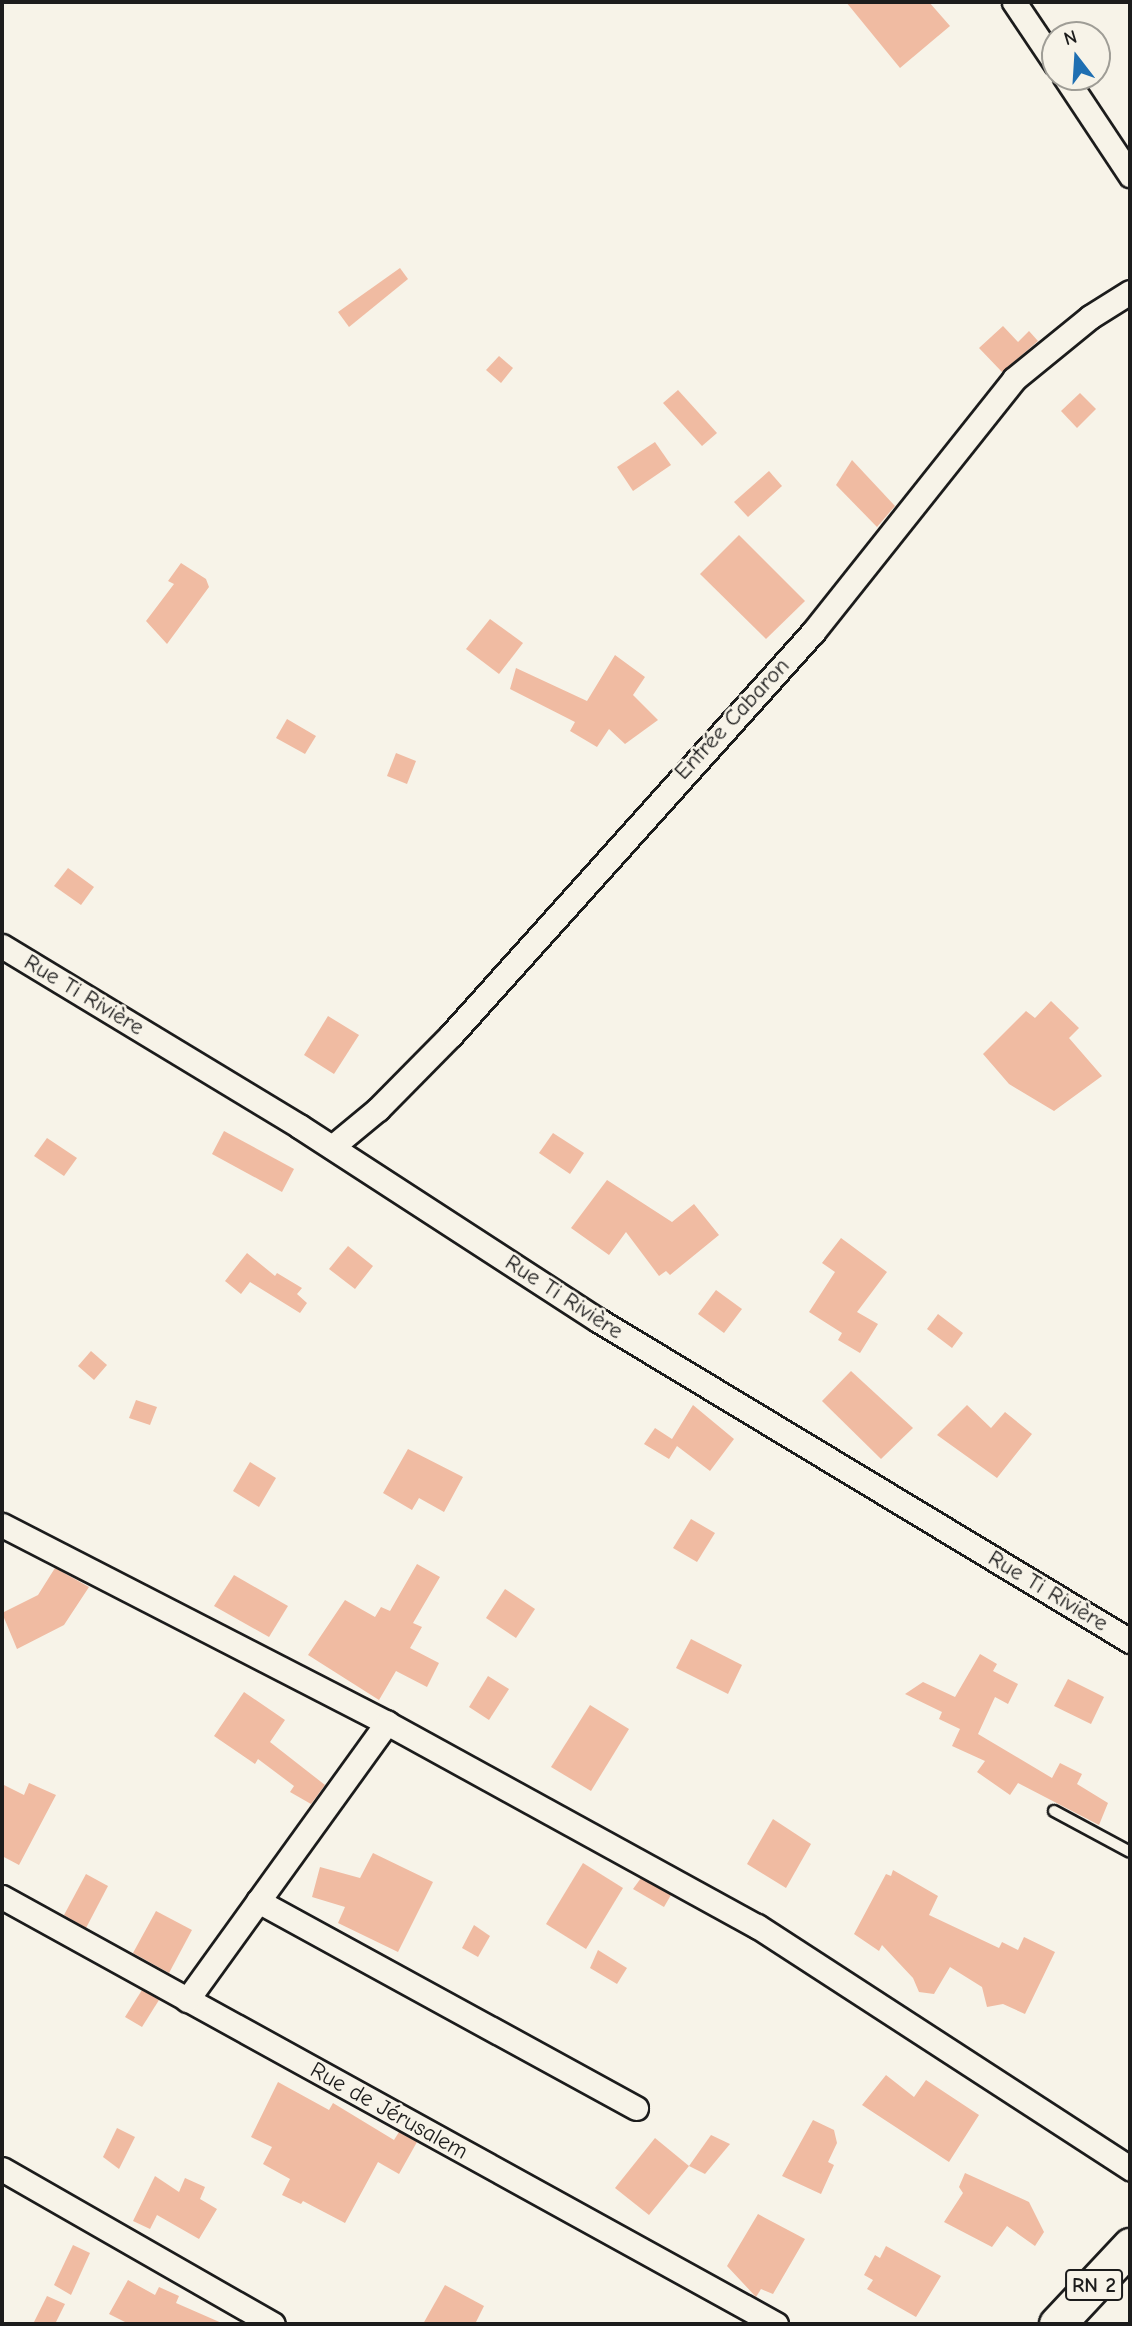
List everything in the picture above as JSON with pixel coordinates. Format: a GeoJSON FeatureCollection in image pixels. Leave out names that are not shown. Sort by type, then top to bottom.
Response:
{"type":"FeatureCollection","features":[{"type":"Feature","properties":{"kind":"main road","name":"RN 2"},"geometry":{"type":"LineString","coordinates":[[1057,2324],[1130,2246]]}},
{"type":"Feature","properties":{"kind":"street"},"geometry":{"type":"LineString","coordinates":[[1014,2],[1041,42]]}},
{"type":"Feature","properties":{"kind":"street"},"geometry":{"type":"LineString","coordinates":[[1074,91],[1130,175]]}},
{"type":"Feature","properties":{"kind":"street","name":"Entrée Cabaron"},"geometry":{"type":"LineString","coordinates":[[332,1147],[378,1109],[452,1035],[813,632],[1014,379],[1090,317],[1130,292]]}},
{"type":"Feature","properties":{"kind":"street","name":"Rue Ti Rivière"},"geometry":{"type":"LineString","coordinates":[[2,946],[332,1147],[598,1320],[1130,1641]]}},
{"type":"Feature","properties":{"kind":"street"},"geometry":{"type":"LineString","coordinates":[[2,1525],[387,1723],[757,1926],[1130,2168]]}},
{"type":"Feature","properties":{"kind":"street"},"geometry":{"type":"LineString","coordinates":[[187,2000],[387,1723]]}},
{"type":"Feature","properties":{"kind":"street","name":"Rue de Jérusalem"},"geometry":{"type":"LineString","coordinates":[[2,1897],[776,2324]]}},
{"type":"Feature","properties":{"kind":"street"},"geometry":{"type":"LineString","coordinates":[[258,1901],[636,2108]]}},
{"type":"Feature","properties":{"kind":"street"},"geometry":{"type":"LineString","coordinates":[[2,2169],[272,2324]]}},
{"type":"Feature","properties":{"kind":"lane"},"geometry":{"type":"LineString","coordinates":[[1054,1811],[1130,1852]]}},
{"type":"Feature","properties":{"kind":"building"},"geometry":{"type":"Polygon","coordinates":[[[846,2],[929,2],[950,26],[900,68],[846,2]]]}},
{"type":"Feature","properties":{"kind":"building"},"geometry":{"type":"Polygon","coordinates":[[[400,268],[408,279],[349,327],[338,312],[400,268]]]}},
{"type":"Feature","properties":{"kind":"building"},"geometry":{"type":"Polygon","coordinates":[[[1003,326],[1018,342],[1029,331],[1038,341],[1002,372],[979,348],[1003,326]]]}},
{"type":"Feature","properties":{"kind":"building"},"geometry":{"type":"Polygon","coordinates":[[[499,356],[513,368],[501,383],[486,370],[499,356]]]}},
{"type":"Feature","properties":{"kind":"building"},"geometry":{"type":"Polygon","coordinates":[[[678,390],[717,433],[702,446],[663,403],[678,390]]]}},
{"type":"Feature","properties":{"kind":"building"},"geometry":{"type":"Polygon","coordinates":[[[1080,393],[1096,409],[1077,428],[1061,411],[1080,393]]]}},
{"type":"Feature","properties":{"kind":"building"},"geometry":{"type":"Polygon","coordinates":[[[655,442],[671,465],[633,491],[617,467],[655,442]]]}},
{"type":"Feature","properties":{"kind":"building"},"geometry":{"type":"Polygon","coordinates":[[[852,460],[895,506],[877,527],[836,485],[852,460]]]}},
{"type":"Feature","properties":{"kind":"building"},"geometry":{"type":"Polygon","coordinates":[[[769,471],[782,486],[748,517],[734,502],[769,471]]]}},
{"type":"Feature","properties":{"kind":"building"},"geometry":{"type":"Polygon","coordinates":[[[739,535],[805,601],[766,639],[700,574],[739,535]]]}},
{"type":"Feature","properties":{"kind":"building"},"geometry":{"type":"Polygon","coordinates":[[[181,563],[206,579],[209,587],[167,644],[146,621],[174,584],[168,581],[181,563]]]}},
{"type":"Feature","properties":{"kind":"building"},"geometry":{"type":"Polygon","coordinates":[[[490,619],[523,643],[499,674],[466,649],[490,619]]]}},
{"type":"Feature","properties":{"kind":"building"},"geometry":{"type":"Polygon","coordinates":[[[615,655],[645,677],[633,695],[658,720],[625,744],[609,729],[597,747],[570,731],[575,722],[510,689],[516,668],[587,701],[615,655]]]}},
{"type":"Feature","properties":{"kind":"building"},"geometry":{"type":"Polygon","coordinates":[[[287,719],[316,736],[305,754],[276,738],[287,719]]]}},
{"type":"Feature","properties":{"kind":"building"},"geometry":{"type":"Polygon","coordinates":[[[396,753],[416,761],[407,784],[387,776],[396,753]]]}},
{"type":"Feature","properties":{"kind":"building"},"geometry":{"type":"Polygon","coordinates":[[[68,868],[94,887],[81,905],[54,886],[68,868]]]}},
{"type":"Feature","properties":{"kind":"building"},"geometry":{"type":"Polygon","coordinates":[[[1051,1001],[1079,1028],[1069,1038],[1102,1076],[1054,1111],[1009,1084],[983,1054],[1026,1011],[1035,1018],[1051,1001]]]}},
{"type":"Feature","properties":{"kind":"building"},"geometry":{"type":"Polygon","coordinates":[[[328,1016],[359,1035],[334,1074],[304,1055],[328,1016]]]}},
{"type":"Feature","properties":{"kind":"building"},"geometry":{"type":"Polygon","coordinates":[[[224,1131],[294,1169],[282,1192],[212,1154],[224,1131]]]}},
{"type":"Feature","properties":{"kind":"building"},"geometry":{"type":"Polygon","coordinates":[[[553,1133],[584,1153],[570,1174],[539,1153],[553,1133]]]}},
{"type":"Feature","properties":{"kind":"building"},"geometry":{"type":"Polygon","coordinates":[[[47,1138],[77,1158],[64,1176],[34,1156],[47,1138]]]}},
{"type":"Feature","properties":{"kind":"building"},"geometry":{"type":"Polygon","coordinates":[[[607,1180],[672,1222],[694,1204],[719,1235],[670,1275],[666,1271],[659,1276],[626,1232],[609,1255],[571,1228],[607,1180]]]}},
{"type":"Feature","properties":{"kind":"building"},"geometry":{"type":"Polygon","coordinates":[[[841,1238],[887,1272],[857,1312],[878,1324],[860,1353],[838,1340],[842,1333],[809,1312],[835,1272],[822,1263],[841,1238]]]}},
{"type":"Feature","properties":{"kind":"building"},"geometry":{"type":"Polygon","coordinates":[[[348,1246],[373,1266],[355,1289],[329,1269],[348,1246]]]}},
{"type":"Feature","properties":{"kind":"building"},"geometry":{"type":"Polygon","coordinates":[[[247,1253],[275,1276],[277,1273],[302,1288],[297,1294],[307,1303],[300,1313],[250,1282],[241,1294],[225,1281],[247,1253]]]}},
{"type":"Feature","properties":{"kind":"building"},"geometry":{"type":"Polygon","coordinates":[[[716,1290],[742,1309],[724,1333],[698,1314],[716,1290]]]}},
{"type":"Feature","properties":{"kind":"building"},"geometry":{"type":"Polygon","coordinates":[[[938,1314],[963,1333],[952,1348],[927,1329],[938,1314]]]}},
{"type":"Feature","properties":{"kind":"building"},"geometry":{"type":"Polygon","coordinates":[[[91,1351],[107,1365],[94,1380],[78,1366],[91,1351]]]}},
{"type":"Feature","properties":{"kind":"building"},"geometry":{"type":"Polygon","coordinates":[[[851,1371],[913,1428],[881,1459],[822,1401],[851,1371]]]}},
{"type":"Feature","properties":{"kind":"building"},"geometry":{"type":"Polygon","coordinates":[[[136,1400],[157,1407],[150,1425],[129,1418],[136,1400]]]}},
{"type":"Feature","properties":{"kind":"building"},"geometry":{"type":"Polygon","coordinates":[[[693,1405],[734,1439],[710,1471],[677,1446],[669,1459],[644,1444],[655,1428],[672,1439],[693,1405]]]}},
{"type":"Feature","properties":{"kind":"building"},"geometry":{"type":"Polygon","coordinates":[[[967,1405],[991,1428],[1005,1412],[1032,1434],[997,1478],[937,1435],[967,1405]]]}},
{"type":"Feature","properties":{"kind":"building"},"geometry":{"type":"Polygon","coordinates":[[[408,1449],[463,1477],[444,1512],[419,1498],[412,1510],[383,1493],[408,1449]]]}},
{"type":"Feature","properties":{"kind":"building"},"geometry":{"type":"Polygon","coordinates":[[[250,1462],[276,1478],[259,1507],[233,1491],[250,1462]]]}},
{"type":"Feature","properties":{"kind":"building"},"geometry":{"type":"Polygon","coordinates":[[[691,1519],[715,1533],[697,1562],[673,1548],[691,1519]]]}},
{"type":"Feature","properties":{"kind":"building"},"geometry":{"type":"Polygon","coordinates":[[[417,1564],[440,1577],[413,1623],[422,1627],[410,1648],[439,1663],[427,1687],[396,1671],[379,1700],[308,1655],[345,1600],[375,1617],[381,1607],[390,1611],[417,1564]]]}},
{"type":"Feature","properties":{"kind":"building"},"geometry":{"type":"Polygon","coordinates":[[[55,1568],[89,1587],[64,1625],[17,1649],[2,1613],[38,1595],[55,1568]]]}},
{"type":"Feature","properties":{"kind":"building"},"geometry":{"type":"Polygon","coordinates":[[[234,1575],[288,1606],[269,1637],[214,1606],[234,1575]]]}},
{"type":"Feature","properties":{"kind":"building"},"geometry":{"type":"Polygon","coordinates":[[[505,1589],[535,1609],[516,1638],[486,1618],[505,1589]]]}},
{"type":"Feature","properties":{"kind":"building"},"geometry":{"type":"Polygon","coordinates":[[[691,1639],[742,1665],[728,1694],[676,1668],[691,1639]]]}},
{"type":"Feature","properties":{"kind":"building"},"geometry":{"type":"Polygon","coordinates":[[[980,1654],[997,1664],[993,1671],[1018,1684],[1008,1704],[995,1697],[978,1734],[1052,1778],[1060,1763],[1082,1774],[1077,1784],[1108,1803],[1099,1825],[1018,1783],[1010,1795],[977,1772],[985,1761],[952,1746],[960,1729],[939,1719],[942,1712],[905,1694],[923,1682],[955,1697],[980,1654]]]}},
{"type":"Feature","properties":{"kind":"building"},"geometry":{"type":"Polygon","coordinates":[[[488,1676],[509,1689],[489,1720],[469,1707],[488,1676]]]}},
{"type":"Feature","properties":{"kind":"building"},"geometry":{"type":"Polygon","coordinates":[[[1068,1679],[1104,1697],[1091,1724],[1054,1706],[1068,1679]]]}},
{"type":"Feature","properties":{"kind":"building"},"geometry":{"type":"Polygon","coordinates":[[[244,1692],[285,1720],[270,1742],[325,1785],[311,1804],[290,1792],[294,1786],[258,1759],[255,1764],[214,1736],[244,1692]]]}},
{"type":"Feature","properties":{"kind":"building"},"geometry":{"type":"Polygon","coordinates":[[[590,1705],[629,1729],[591,1791],[551,1767],[590,1705]]]}},
{"type":"Feature","properties":{"kind":"building"},"geometry":{"type":"Polygon","coordinates":[[[29,1783],[56,1795],[19,1865],[2,1856],[2,1784],[24,1795],[29,1783]]]}},
{"type":"Feature","properties":{"kind":"building"},"geometry":{"type":"Polygon","coordinates":[[[773,1819],[811,1844],[786,1888],[747,1864],[773,1819]]]}},
{"type":"Feature","properties":{"kind":"building"},"geometry":{"type":"Polygon","coordinates":[[[373,1853],[433,1882],[398,1952],[338,1923],[345,1907],[312,1897],[320,1867],[360,1878],[373,1853]]]}},
{"type":"Feature","properties":{"kind":"building"},"geometry":{"type":"Polygon","coordinates":[[[583,1863],[623,1888],[586,1949],[546,1924],[583,1863]]]}},
{"type":"Feature","properties":{"kind":"building"},"geometry":{"type":"Polygon","coordinates":[[[893,1870],[938,1896],[929,1915],[999,1948],[1002,1942],[1018,1950],[1024,1937],[1055,1952],[1025,2014],[1003,2004],[987,2007],[982,1987],[950,1967],[934,1994],[919,1992],[913,1978],[882,1945],[879,1951],[854,1934],[886,1874],[891,1876],[893,1870]]]}},
{"type":"Feature","properties":{"kind":"building"},"geometry":{"type":"Polygon","coordinates":[[[86,1874],[108,1886],[86,1928],[64,1915],[86,1874]]]}},
{"type":"Feature","properties":{"kind":"building"},"geometry":{"type":"Polygon","coordinates":[[[641,1878],[671,1895],[664,1907],[633,1889],[641,1878]]]}},
{"type":"Feature","properties":{"kind":"building"},"geometry":{"type":"Polygon","coordinates":[[[156,1911],[192,1930],[169,1973],[133,1953],[156,1911]]]}},
{"type":"Feature","properties":{"kind":"building"},"geometry":{"type":"Polygon","coordinates":[[[474,1925],[490,1936],[478,1957],[462,1948],[474,1925]]]}},
{"type":"Feature","properties":{"kind":"building"},"geometry":{"type":"Polygon","coordinates":[[[598,1950],[627,1968],[617,1984],[590,1968],[598,1950]]]}},
{"type":"Feature","properties":{"kind":"building"},"geometry":{"type":"Polygon","coordinates":[[[142,1990],[159,2000],[142,2027],[125,2017],[142,1990]]]}},
{"type":"Feature","properties":{"kind":"building"},"geometry":{"type":"Polygon","coordinates":[[[886,2075],[914,2097],[926,2080],[979,2115],[949,2162],[862,2105],[886,2075]]]}},
{"type":"Feature","properties":{"kind":"building"},"geometry":{"type":"Polygon","coordinates":[[[278,2082],[329,2110],[333,2103],[394,2140],[399,2132],[417,2142],[399,2174],[378,2162],[345,2223],[303,2201],[301,2204],[282,2195],[290,2179],[263,2164],[272,2147],[251,2137],[278,2082]]]}},
{"type":"Feature","properties":{"kind":"building"},"geometry":{"type":"Polygon","coordinates":[[[813,2120],[834,2130],[837,2143],[828,2162],[834,2165],[821,2194],[782,2176],[813,2120]]]}},
{"type":"Feature","properties":{"kind":"building"},"geometry":{"type":"Polygon","coordinates":[[[117,2128],[135,2137],[119,2169],[103,2157],[117,2128]]]}},
{"type":"Feature","properties":{"kind":"building"},"geometry":{"type":"Polygon","coordinates":[[[711,2135],[730,2144],[705,2174],[689,2166],[711,2135]]]}},
{"type":"Feature","properties":{"kind":"building"},"geometry":{"type":"Polygon","coordinates":[[[655,2138],[689,2166],[649,2215],[615,2188],[655,2138]]]}},
{"type":"Feature","properties":{"kind":"building"},"geometry":{"type":"Polygon","coordinates":[[[965,2173],[1029,2202],[1044,2232],[1035,2246],[1007,2226],[992,2247],[944,2222],[963,2193],[959,2187],[965,2173]]]}},
{"type":"Feature","properties":{"kind":"building"},"geometry":{"type":"Polygon","coordinates":[[[155,2176],[179,2192],[185,2178],[205,2187],[200,2199],[217,2209],[199,2239],[157,2215],[150,2229],[133,2221],[155,2176]]]}},
{"type":"Feature","properties":{"kind":"building"},"geometry":{"type":"Polygon","coordinates":[[[758,2214],[805,2239],[773,2294],[761,2289],[756,2297],[727,2266],[758,2214]]]}},
{"type":"Feature","properties":{"kind":"building"},"geometry":{"type":"Polygon","coordinates":[[[73,2245],[90,2253],[71,2295],[54,2285],[73,2245]]]}},
{"type":"Feature","properties":{"kind":"building"},"geometry":{"type":"Polygon","coordinates":[[[886,2246],[941,2276],[916,2317],[867,2289],[873,2280],[864,2275],[875,2255],[880,2258],[886,2246]]]}},
{"type":"Feature","properties":{"kind":"building"},"geometry":{"type":"Polygon","coordinates":[[[128,2280],[155,2295],[159,2287],[179,2296],[176,2303],[224,2324],[129,2324],[109,2314],[128,2280]]]}},
{"type":"Feature","properties":{"kind":"building"},"geometry":{"type":"Polygon","coordinates":[[[445,2285],[484,2306],[475,2324],[423,2324],[445,2285]]]}},
{"type":"Feature","properties":{"kind":"building"},"geometry":{"type":"Polygon","coordinates":[[[47,2296],[65,2304],[55,2324],[33,2324],[47,2296]]]}}]}
